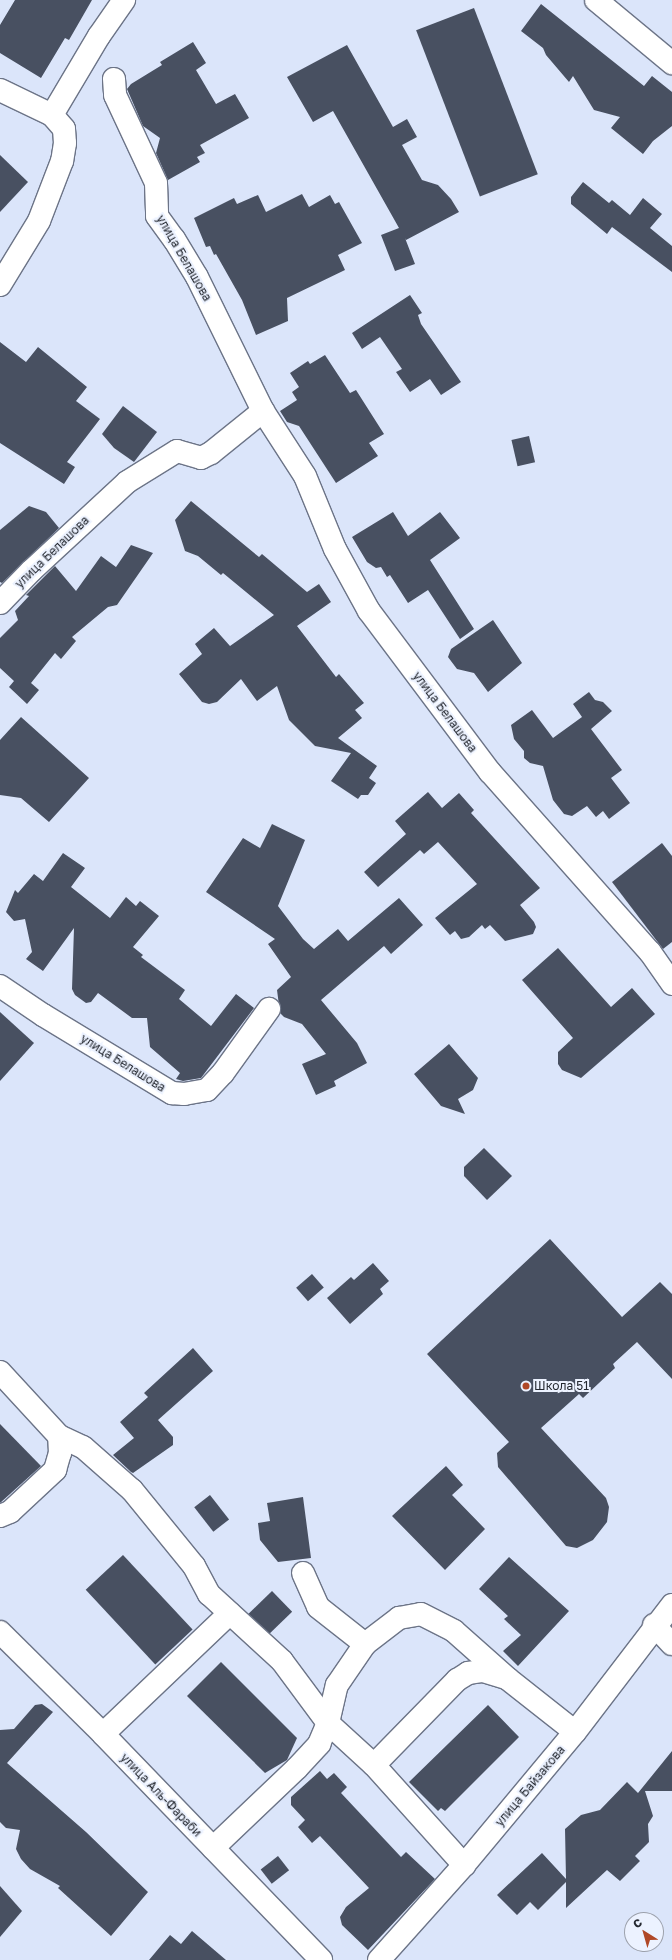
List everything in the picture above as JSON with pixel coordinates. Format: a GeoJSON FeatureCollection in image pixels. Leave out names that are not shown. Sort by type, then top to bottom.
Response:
{"type":"FeatureCollection","features":[{"type":"Feature","properties":{"kind":"street"},"geometry":{"type":"LineString","coordinates":[[0,285],[39,221],[52,192],[62,161],[58,122],[99,36],[124,0]]}},
{"type":"Feature","properties":{"kind":"street"},"geometry":{"type":"LineString","coordinates":[[596,0],[672,63]]}},
{"type":"Feature","properties":{"kind":"street","name":"улица Белашова"},"geometry":{"type":"LineString","coordinates":[[114,79],[115,95],[156,183],[157,216],[174,238],[197,277],[263,411],[305,476],[335,549],[369,611],[490,772],[650,952],[672,984]]}},
{"type":"Feature","properties":{"kind":"street"},"geometry":{"type":"LineString","coordinates":[[0,90],[58,122]]}},
{"type":"Feature","properties":{"kind":"street","name":"улица Белашова"},"geometry":{"type":"LineString","coordinates":[[0,604],[31,571],[127,482],[177,451],[201,458],[211,453],[263,411]]}},
{"type":"Feature","properties":{"kind":"street","name":"улица Белашова"},"geometry":{"type":"LineString","coordinates":[[0,986],[43,1015],[172,1093],[184,1094],[207,1090],[223,1073],[268,1009]]}},
{"type":"Feature","properties":{"kind":"street"},"geometry":{"type":"LineString","coordinates":[[0,1372],[59,1436],[83,1447],[132,1490],[194,1566],[209,1594],[282,1661],[328,1723],[374,1765],[464,1864]]}},
{"type":"Feature","properties":{"kind":"street"},"geometry":{"type":"LineString","coordinates":[[0,1516],[10,1512],[55,1470],[60,1453],[59,1436]]}},
{"type":"Feature","properties":{"kind":"street"},"geometry":{"type":"LineString","coordinates":[[303,1572],[318,1607],[365,1644]]}},
{"type":"Feature","properties":{"kind":"street","name":"улица Байзакова"},"geometry":{"type":"LineString","coordinates":[[379,1960],[464,1864],[574,1732],[654,1625],[672,1605]]}},
{"type":"Feature","properties":{"kind":"street"},"geometry":{"type":"LineString","coordinates":[[103,1734],[230,1613]]}},
{"type":"Feature","properties":{"kind":"street"},"geometry":{"type":"LineString","coordinates":[[213,1848],[297,1768],[319,1744],[328,1723],[337,1685],[365,1644],[399,1618],[421,1614],[454,1631],[508,1679],[574,1732]]}},
{"type":"Feature","properties":{"kind":"street"},"geometry":{"type":"LineString","coordinates":[[654,1625],[672,1644]]}},
{"type":"Feature","properties":{"kind":"street","name":"улица Аль-Фараби"},"geometry":{"type":"LineString","coordinates":[[0,1632],[103,1734],[321,1960]]}},
{"type":"Feature","properties":{"kind":"street"},"geometry":{"type":"LineString","coordinates":[[374,1765],[457,1680],[468,1673],[483,1671],[508,1679]]}},
{"type":"Feature","properties":{"kind":"building"},"geometry":{"type":"Polygon","coordinates":[[[15,0],[92,0],[69,40],[65,38],[41,78],[0,53],[0,25],[15,0]]]}},
{"type":"Feature","properties":{"kind":"building"},"geometry":{"type":"Polygon","coordinates":[[[541,4],[644,86],[652,76],[672,92],[672,126],[653,141],[643,154],[611,128],[620,117],[594,110],[573,76],[569,82],[546,55],[543,48],[521,31],[541,4]]]}},
{"type":"Feature","properties":{"kind":"building"},"geometry":{"type":"Polygon","coordinates":[[[474,8],[538,174],[480,196],[416,30],[474,8]]]}},
{"type":"Feature","properties":{"kind":"building"},"geometry":{"type":"Polygon","coordinates":[[[193,42],[206,63],[196,70],[216,104],[235,94],[249,118],[200,145],[205,153],[197,157],[200,162],[168,180],[156,153],[160,138],[143,126],[127,89],[131,84],[162,65],[160,62],[193,42]]]}},
{"type":"Feature","properties":{"kind":"building"},"geometry":{"type":"Polygon","coordinates":[[[347,45],[393,127],[407,119],[417,137],[402,145],[422,180],[438,185],[451,199],[459,212],[406,240],[405,238],[415,264],[395,271],[381,235],[399,228],[333,111],[313,122],[287,77],[347,45]]]}},
{"type":"Feature","properties":{"kind":"building"},"geometry":{"type":"Polygon","coordinates":[[[0,155],[28,182],[0,212],[0,155]]]}},
{"type":"Feature","properties":{"kind":"building"},"geometry":{"type":"Polygon","coordinates":[[[583,182],[609,203],[612,200],[630,215],[643,198],[662,214],[650,228],[672,246],[672,272],[612,227],[607,234],[571,204],[571,197],[583,182]]]}},
{"type":"Feature","properties":{"kind":"building"},"geometry":{"type":"Polygon","coordinates":[[[302,194],[309,207],[330,195],[335,204],[339,202],[362,243],[338,255],[345,270],[287,298],[288,321],[256,335],[242,300],[216,254],[214,255],[210,246],[206,247],[194,218],[234,198],[237,204],[258,195],[266,212],[302,194]]]}},
{"type":"Feature","properties":{"kind":"building"},"geometry":{"type":"Polygon","coordinates":[[[410,295],[422,313],[418,315],[421,324],[461,382],[441,395],[430,379],[410,392],[396,372],[402,369],[380,337],[362,349],[352,333],[410,295]]]}},
{"type":"Feature","properties":{"kind":"building"},"geometry":{"type":"Polygon","coordinates":[[[0,342],[26,362],[38,347],[87,387],[76,401],[100,419],[67,462],[75,467],[64,484],[0,443],[0,342]]]}},
{"type":"Feature","properties":{"kind":"building"},"geometry":{"type":"Polygon","coordinates":[[[325,355],[350,393],[356,390],[384,434],[369,443],[378,456],[336,483],[299,426],[287,422],[280,411],[297,400],[292,392],[299,387],[290,373],[308,361],[310,364],[325,355]]]}},
{"type":"Feature","properties":{"kind":"building"},"geometry":{"type":"Polygon","coordinates":[[[123,406],[157,432],[134,462],[114,448],[102,434],[123,406]]]}},
{"type":"Feature","properties":{"kind":"building"},"geometry":{"type":"Polygon","coordinates":[[[529,436],[535,462],[518,466],[511,440],[529,436]]]}},
{"type":"Feature","properties":{"kind":"building"},"geometry":{"type":"Polygon","coordinates":[[[191,501],[259,557],[262,554],[307,592],[319,584],[331,602],[297,626],[336,677],[339,674],[364,703],[355,710],[362,718],[338,738],[377,766],[369,778],[376,783],[368,795],[361,795],[358,799],[331,781],[351,753],[315,746],[289,720],[277,686],[257,701],[241,679],[217,702],[209,704],[202,702],[179,674],[202,654],[195,644],[214,628],[230,646],[274,615],[223,573],[221,575],[198,556],[185,551],[175,520],[191,501]]]}},
{"type":"Feature","properties":{"kind":"building"},"geometry":{"type":"Polygon","coordinates":[[[29,506],[46,512],[59,528],[2,583],[0,582],[0,530],[29,506]]]}},
{"type":"Feature","properties":{"kind":"building"},"geometry":{"type":"Polygon","coordinates":[[[393,512],[408,536],[440,512],[460,538],[430,560],[474,629],[460,639],[428,590],[408,603],[390,575],[387,577],[381,567],[376,568],[367,562],[352,537],[393,512]]]}},
{"type":"Feature","properties":{"kind":"building"},"geometry":{"type":"Polygon","coordinates":[[[131,545],[153,553],[117,605],[108,607],[72,637],[76,641],[61,659],[55,653],[31,683],[39,690],[27,704],[9,687],[14,681],[0,668],[0,638],[18,620],[15,611],[29,596],[26,595],[55,566],[76,591],[101,556],[116,567],[131,545]]]}},
{"type":"Feature","properties":{"kind":"building"},"geometry":{"type":"Polygon","coordinates":[[[493,620],[522,663],[488,692],[474,673],[457,669],[448,657],[451,649],[493,620]]]}},
{"type":"Feature","properties":{"kind":"building"},"geometry":{"type":"Polygon","coordinates":[[[589,692],[595,700],[603,702],[612,711],[591,729],[622,770],[611,778],[630,803],[609,819],[603,811],[596,817],[587,806],[572,816],[564,814],[553,800],[543,766],[530,763],[524,758],[524,751],[514,739],[511,725],[532,710],[553,738],[582,717],[573,704],[589,692]]]}},
{"type":"Feature","properties":{"kind":"building"},"geometry":{"type":"Polygon","coordinates":[[[21,717],[89,778],[49,822],[21,798],[0,795],[0,740],[21,717]]]}},
{"type":"Feature","properties":{"kind":"building"},"geometry":{"type":"Polygon","coordinates":[[[428,792],[442,808],[459,793],[474,810],[471,813],[540,888],[520,905],[534,922],[536,927],[533,934],[505,941],[490,925],[485,929],[482,925],[469,937],[461,939],[455,931],[450,935],[435,918],[477,884],[438,842],[424,854],[420,850],[378,887],[364,872],[406,834],[395,821],[428,792]]]}},
{"type":"Feature","properties":{"kind":"building"},"geometry":{"type":"Polygon","coordinates":[[[272,824],[305,840],[278,906],[303,939],[314,949],[338,929],[348,941],[399,898],[423,925],[391,954],[384,946],[321,1000],[357,1043],[367,1063],[334,1081],[336,1086],[316,1095],[302,1064],[326,1054],[302,1024],[284,1017],[280,1013],[277,990],[291,977],[268,944],[275,939],[206,892],[243,838],[260,848],[272,824]]]}},
{"type":"Feature","properties":{"kind":"building"},"geometry":{"type":"Polygon","coordinates":[[[662,843],[672,856],[672,942],[663,949],[612,882],[662,843]]]}},
{"type":"Feature","properties":{"kind":"building"},"geometry":{"type":"Polygon","coordinates":[[[63,853],[85,868],[71,887],[110,918],[126,897],[136,906],[140,901],[159,916],[133,947],[143,955],[141,957],[185,990],[179,999],[211,1026],[236,994],[254,1008],[201,1078],[183,1081],[176,1079],[180,1073],[150,1047],[147,1018],[132,1018],[98,993],[91,1002],[86,1003],[75,995],[72,989],[74,928],[43,971],[26,959],[32,952],[25,919],[14,921],[6,912],[15,890],[18,893],[34,874],[43,881],[63,853]]]}},
{"type":"Feature","properties":{"kind":"building"},"geometry":{"type":"Polygon","coordinates":[[[558,948],[611,1007],[632,988],[655,1014],[581,1078],[562,1070],[558,1064],[558,1052],[573,1038],[522,980],[558,948]]]}},
{"type":"Feature","properties":{"kind":"building"},"geometry":{"type":"Polygon","coordinates":[[[0,1012],[34,1043],[0,1081],[0,1012]]]}},
{"type":"Feature","properties":{"kind":"building"},"geometry":{"type":"Polygon","coordinates":[[[449,1044],[478,1078],[473,1090],[458,1099],[465,1114],[441,1106],[414,1074],[449,1044]]]}},
{"type":"Feature","properties":{"kind":"building"},"geometry":{"type":"Polygon","coordinates":[[[484,1148],[512,1176],[487,1200],[464,1176],[464,1167],[484,1148]]]}},
{"type":"Feature","properties":{"kind":"building","name":"Школа 51"},"geometry":{"type":"Polygon","coordinates":[[[550,1239],[622,1317],[660,1282],[672,1294],[672,1379],[637,1342],[613,1364],[615,1368],[583,1398],[579,1394],[541,1428],[606,1498],[609,1507],[607,1522],[593,1540],[577,1548],[566,1546],[498,1467],[497,1453],[509,1442],[427,1354],[550,1239]]]}},
{"type":"Feature","properties":{"kind":"building"},"geometry":{"type":"Polygon","coordinates":[[[373,1263],[389,1281],[380,1289],[383,1294],[350,1324],[327,1298],[351,1277],[354,1280],[373,1263]]]}},
{"type":"Feature","properties":{"kind":"building"},"geometry":{"type":"Polygon","coordinates":[[[312,1274],[324,1288],[308,1301],[296,1288],[312,1274]]]}},
{"type":"Feature","properties":{"kind":"building"},"geometry":{"type":"Polygon","coordinates":[[[193,1348],[213,1371],[158,1420],[173,1437],[173,1445],[133,1473],[113,1455],[134,1438],[120,1422],[148,1397],[144,1393],[193,1348]]]}},
{"type":"Feature","properties":{"kind":"building"},"geometry":{"type":"Polygon","coordinates":[[[0,1424],[41,1466],[0,1503],[0,1424]]]}},
{"type":"Feature","properties":{"kind":"building"},"geometry":{"type":"Polygon","coordinates":[[[446,1466],[463,1485],[452,1495],[485,1529],[445,1570],[392,1516],[446,1466]]]}},
{"type":"Feature","properties":{"kind":"building"},"geometry":{"type":"Polygon","coordinates":[[[210,1495],[229,1519],[213,1532],[194,1507],[210,1495]]]}},
{"type":"Feature","properties":{"kind":"building"},"geometry":{"type":"Polygon","coordinates":[[[303,1497],[311,1558],[278,1562],[260,1540],[258,1523],[270,1521],[267,1503],[303,1497]]]}},
{"type":"Feature","properties":{"kind":"building"},"geometry":{"type":"Polygon","coordinates":[[[123,1555],[193,1630],[155,1664],[86,1590],[123,1555]]]}},
{"type":"Feature","properties":{"kind":"building"},"geometry":{"type":"Polygon","coordinates":[[[509,1557],[569,1611],[518,1666],[503,1651],[521,1635],[504,1619],[508,1616],[479,1589],[509,1557]]]}},
{"type":"Feature","properties":{"kind":"building"},"geometry":{"type":"Polygon","coordinates":[[[272,1591],[292,1612],[268,1635],[248,1614],[272,1591]]]}},
{"type":"Feature","properties":{"kind":"building"},"geometry":{"type":"Polygon","coordinates":[[[221,1662],[297,1738],[287,1760],[265,1773],[187,1696],[221,1662]]]}},
{"type":"Feature","properties":{"kind":"building"},"geometry":{"type":"Polygon","coordinates":[[[42,1704],[53,1712],[7,1763],[86,1832],[148,1892],[111,1936],[58,1888],[60,1886],[30,1869],[21,1859],[16,1849],[20,1830],[6,1828],[0,1822],[0,1730],[14,1729],[35,1705],[42,1704]]]}},
{"type":"Feature","properties":{"kind":"building"},"geometry":{"type":"Polygon","coordinates":[[[488,1705],[519,1737],[445,1811],[441,1808],[438,1811],[409,1782],[488,1705]]]}},
{"type":"Feature","properties":{"kind":"building"},"geometry":{"type":"Polygon","coordinates":[[[672,1751],[672,1791],[645,1791],[653,1816],[648,1824],[649,1842],[635,1856],[640,1861],[620,1881],[607,1870],[566,1908],[566,1882],[538,1910],[530,1902],[517,1915],[497,1895],[542,1853],[566,1879],[565,1829],[581,1815],[600,1810],[627,1782],[638,1793],[672,1751]]]}},
{"type":"Feature","properties":{"kind":"building"},"geometry":{"type":"Polygon","coordinates":[[[320,1771],[327,1779],[334,1773],[347,1787],[341,1793],[401,1857],[406,1852],[435,1879],[368,1950],[342,1925],[340,1917],[346,1907],[369,1888],[320,1836],[312,1843],[298,1827],[305,1820],[291,1805],[291,1797],[320,1771]]]}},
{"type":"Feature","properties":{"kind":"building"},"geometry":{"type":"Polygon","coordinates":[[[278,1856],[289,1870],[272,1884],[261,1870],[278,1856]]]}},
{"type":"Feature","properties":{"kind":"building"},"geometry":{"type":"Polygon","coordinates":[[[0,1886],[22,1911],[0,1937],[0,1886]]]}},
{"type":"Feature","properties":{"kind":"building"},"geometry":{"type":"Polygon","coordinates":[[[192,1931],[226,1960],[149,1960],[170,1935],[181,1944],[192,1931]]]}},
{"type":"Feature","properties":{"kind":"place","name":"Школа 51"},"geometry":{"type":"Point","coordinates":[526,1386]}}]}
